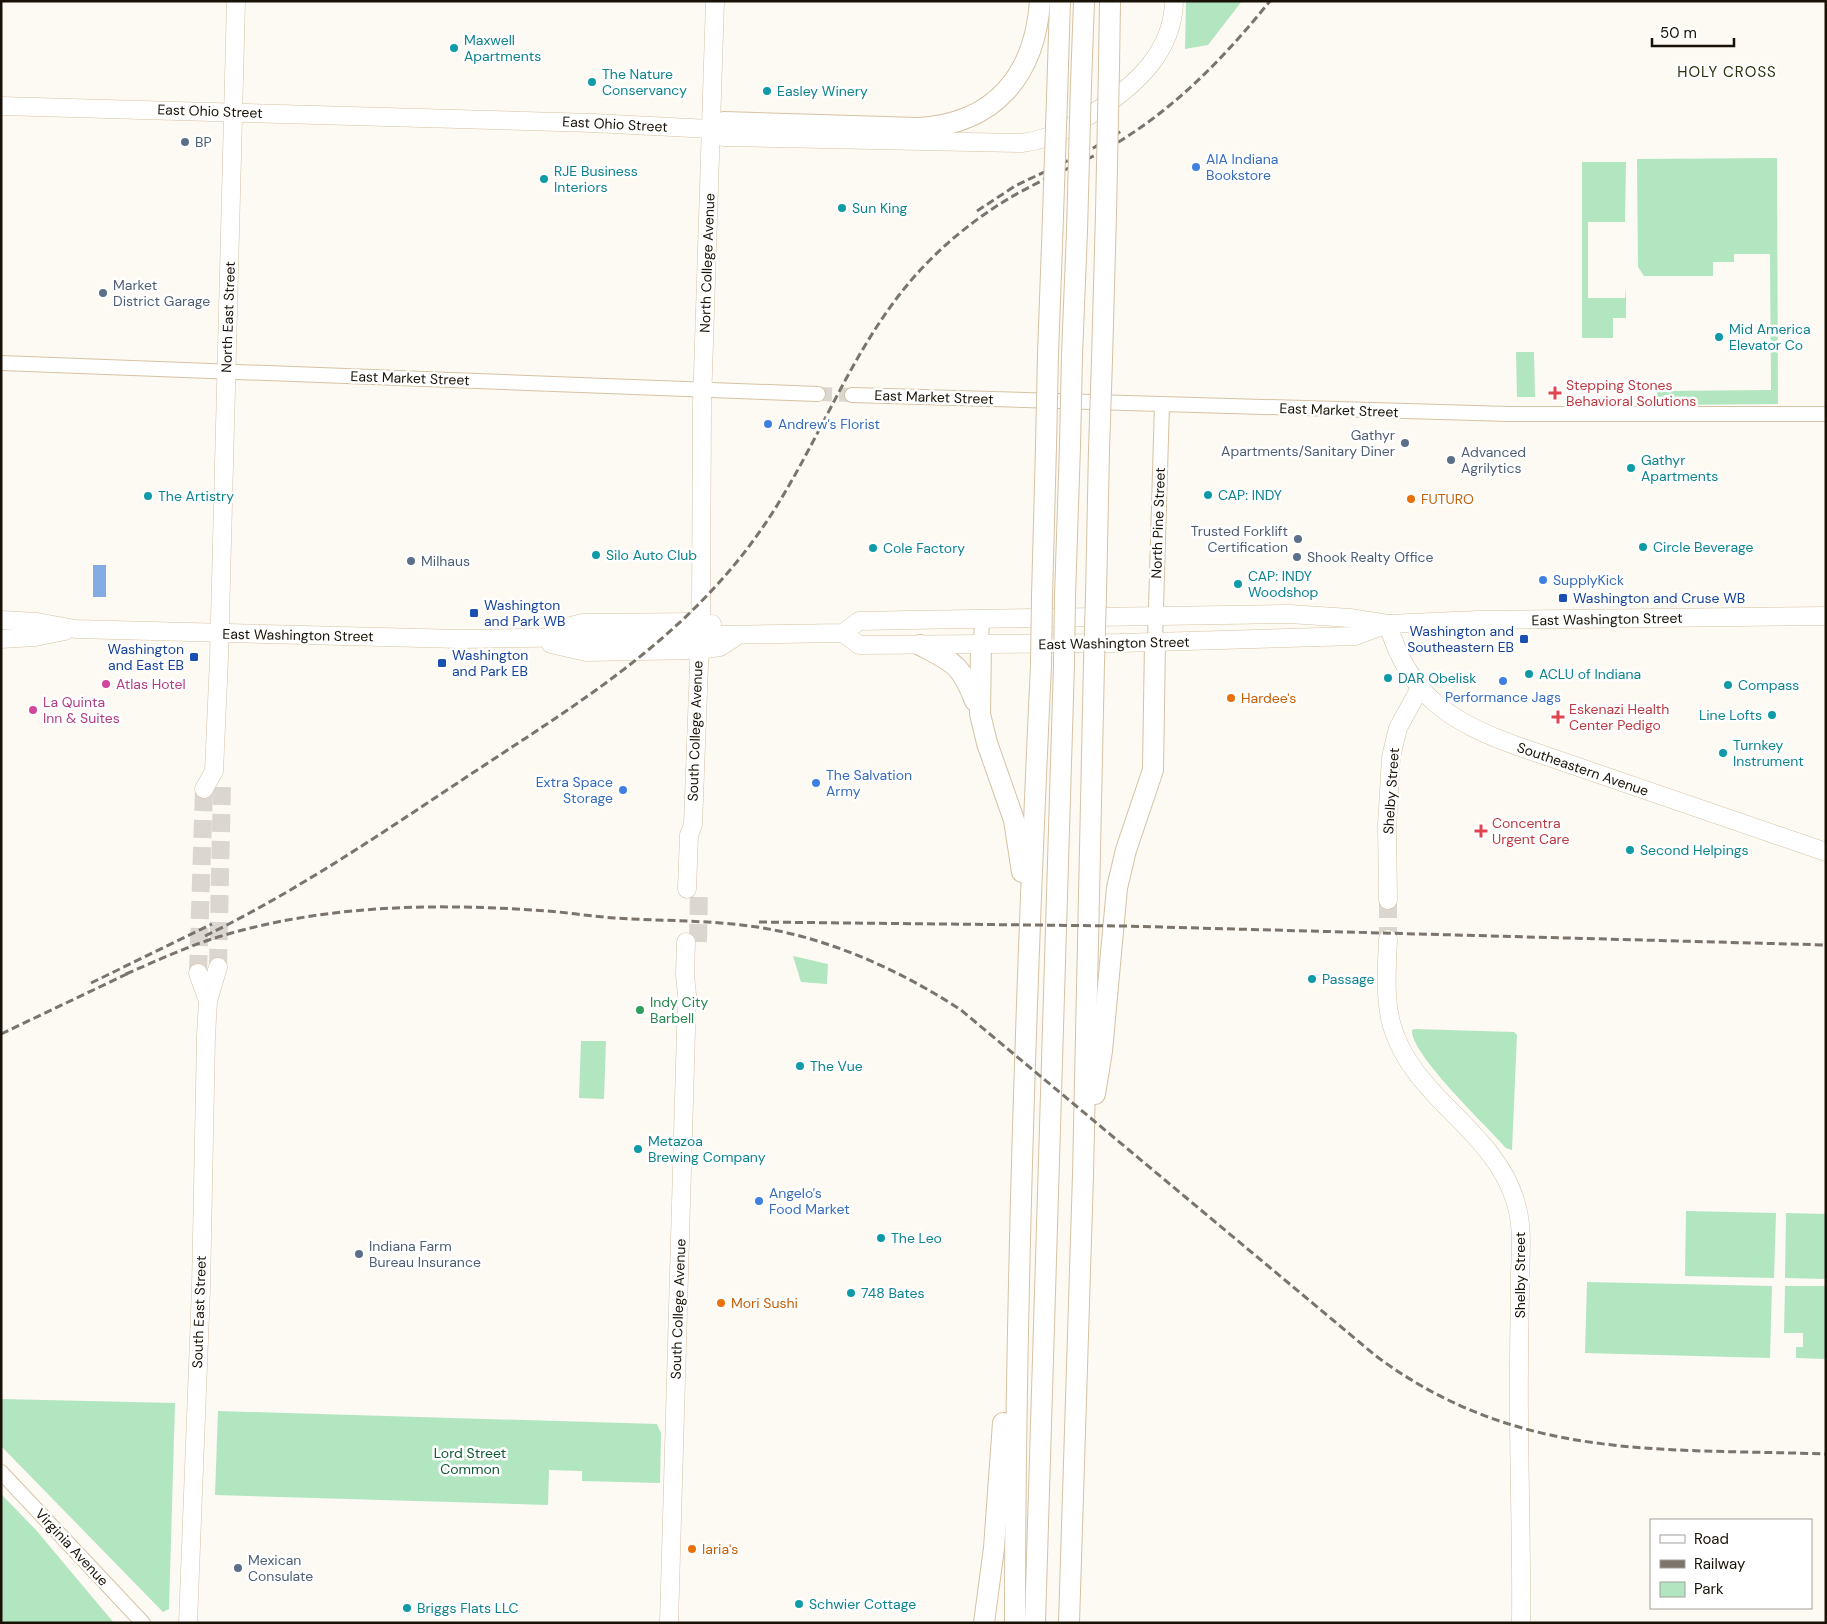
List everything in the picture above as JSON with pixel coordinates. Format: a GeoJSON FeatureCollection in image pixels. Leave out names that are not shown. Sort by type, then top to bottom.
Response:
{"type":"FeatureCollection","features":[{"type":"Feature","properties":{"kind":"highway"},"geometry":{"type":"LineString","coordinates":[[711,129],[724,122],[918,128],[940,126],[965,119],[1002,95],[1022,72],[1035,41],[1040,1]]}},
{"type":"Feature","properties":{"kind":"highway"},"geometry":{"type":"LineString","coordinates":[[1015,1623],[1018,1271],[1026,984],[1040,665],[1060,1]]}},
{"type":"Feature","properties":{"kind":"highway"},"geometry":{"type":"LineString","coordinates":[[1035,1623],[1084,1]]}},
{"type":"Feature","properties":{"kind":"highway"},"geometry":{"type":"LineString","coordinates":[[1069,1623],[1083,1175],[1110,1]]}},
{"type":"Feature","properties":{"kind":"highway"},"geometry":{"type":"LineString","coordinates":[[1083,1175],[1102,1051],[1117,888],[1126,850],[1152,770],[1155,744],[1155,642]]}},
{"type":"Feature","properties":{"kind":"highway"},"geometry":{"type":"LineString","coordinates":[[920,644],[960,669],[966,679],[980,714],[993,761],[1009,802],[1018,842],[1024,898],[1026,984]]}},
{"type":"Feature","properties":{"kind":"highway"},"geometry":{"type":"LineString","coordinates":[[980,714],[981,644]]}},
{"type":"Feature","properties":{"kind":"highway"},"geometry":{"type":"LineString","coordinates":[[984,1623],[994,1548],[1018,1271]]}},
{"type":"Feature","properties":{"kind":"main road","name":"North East Street"},"geometry":{"type":"LineString","coordinates":[[220,634],[236,1]]}},
{"type":"Feature","properties":{"kind":"main road","name":"North College Avenue"},"geometry":{"type":"LineString","coordinates":[[699,636],[709,608],[708,536],[700,524],[702,389],[715,1]]}},
{"type":"Feature","properties":{"kind":"main road","name":"East Ohio Street"},"geometry":{"type":"LineString","coordinates":[[1,106],[593,122],[711,129],[724,136],[1000,144],[1044,140],[1067,130],[1118,98],[1134,83],[1160,51],[1173,20],[1174,1]]}},
{"type":"Feature","properties":{"kind":"main road","name":"East Washington Street"},"geometry":{"type":"LineString","coordinates":[[1,620],[37,622],[75,628],[220,634],[522,638],[843,633],[859,621],[1300,614],[1350,618],[1388,624],[1826,616]]}},
{"type":"Feature","properties":{"kind":"main road","name":"East Washington Street"},"geometry":{"type":"LineString","coordinates":[[843,633],[859,646],[1155,642],[1355,636],[1388,624]]}},
{"type":"Feature","properties":{"kind":"main road","name":"Southeastern Avenue"},"geometry":{"type":"LineString","coordinates":[[1388,624],[1396,652],[1420,688],[1446,712],[1489,736],[1826,852]]}},
{"type":"Feature","properties":{"kind":"main road","name":"East Washington Street"},"geometry":{"type":"LineString","coordinates":[[1,639],[35,637],[75,628]]}},
{"type":"Feature","properties":{"kind":"main road"},"geometry":{"type":"LineString","coordinates":[[204,789],[218,778],[220,634]]}},
{"type":"Feature","properties":{"kind":"main road","name":"South College Avenue"},"geometry":{"type":"LineString","coordinates":[[693,889],[698,834],[693,825],[699,636]]}},
{"type":"Feature","properties":{"kind":"main road","name":"Shelby Street"},"geometry":{"type":"LineString","coordinates":[[1388,900],[1387,826],[1391,757],[1398,728],[1420,688]]}},
{"type":"Feature","properties":{"kind":"main road","name":"Shelby Street"},"geometry":{"type":"LineString","coordinates":[[1388,939],[1388,1005],[1393,1028],[1402,1050],[1428,1087],[1498,1162],[1508,1181],[1518,1212],[1522,1241],[1519,1368],[1521,1623]]}},
{"type":"Feature","properties":{"kind":"main road","name":"South College Avenue"},"geometry":{"type":"LineString","coordinates":[[669,1623],[687,995],[694,988],[692,942]]}},
{"type":"Feature","properties":{"kind":"main road","name":"South East Street"},"geometry":{"type":"LineString","coordinates":[[188,1623],[201,1288],[208,1001],[218,967]]}},
{"type":"Feature","properties":{"kind":"main road","name":"South East Street"},"geometry":{"type":"LineString","coordinates":[[198,973],[208,1001]]}},
{"type":"Feature","properties":{"kind":"street","name":"East Market Street"},"geometry":{"type":"LineString","coordinates":[[1,363],[818,394]]}},
{"type":"Feature","properties":{"kind":"street","name":"East Market Street"},"geometry":{"type":"LineString","coordinates":[[852,395],[1580,415],[1826,414]]}},
{"type":"Feature","properties":{"kind":"street","name":"North Pine Street"},"geometry":{"type":"LineString","coordinates":[[1155,642],[1162,404]]}},
{"type":"Feature","properties":{"kind":"street"},"geometry":{"type":"LineString","coordinates":[[981,644],[982,619]]}},
{"type":"Feature","properties":{"kind":"street","name":"Virginia Avenue"},"geometry":{"type":"LineString","coordinates":[[1,1472],[143,1623]]}},
{"type":"Feature","properties":{"kind":"green space"},"geometry":{"type":"Polygon","coordinates":[[[1186,1],[1242,1],[1208,45],[1185,49],[1186,1]]]}},
{"type":"Feature","properties":{"kind":"green space"},"geometry":{"type":"Polygon","coordinates":[[[1777,158],[1778,404],[1660,405],[1657,399],[1657,391],[1771,390],[1770,254],[1734,254],[1734,262],[1713,262],[1713,276],[1644,276],[1638,267],[1637,159],[1777,158]]]}},
{"type":"Feature","properties":{"kind":"green space"},"geometry":{"type":"Polygon","coordinates":[[[1582,162],[1626,162],[1625,222],[1588,222],[1588,298],[1625,298],[1626,287],[1626,318],[1613,318],[1613,338],[1582,338],[1582,162]]]}},
{"type":"Feature","properties":{"kind":"green space"},"geometry":{"type":"Polygon","coordinates":[[[1516,352],[1534,352],[1535,397],[1517,397],[1516,352]]]}},
{"type":"Feature","properties":{"kind":"green space"},"geometry":{"type":"Polygon","coordinates":[[[793,956],[828,964],[827,984],[801,982],[793,956]]]}},
{"type":"Feature","properties":{"kind":"green space"},"geometry":{"type":"Polygon","coordinates":[[[1412,1030],[1514,1032],[1517,1035],[1512,1150],[1506,1148],[1423,1056],[1415,1041],[1412,1030]]]}},
{"type":"Feature","properties":{"kind":"green space"},"geometry":{"type":"Polygon","coordinates":[[[581,1041],[606,1041],[604,1099],[579,1098],[581,1041]]]}},
{"type":"Feature","properties":{"kind":"green space"},"geometry":{"type":"Polygon","coordinates":[[[1686,1211],[1776,1213],[1774,1278],[1685,1276],[1686,1211]]]}},
{"type":"Feature","properties":{"kind":"green space"},"geometry":{"type":"Polygon","coordinates":[[[1786,1213],[1826,1214],[1826,1279],[1785,1278],[1786,1213]]]}},
{"type":"Feature","properties":{"kind":"green space"},"geometry":{"type":"Polygon","coordinates":[[[1587,1282],[1772,1286],[1770,1358],[1585,1353],[1587,1282]]]}},
{"type":"Feature","properties":{"kind":"green space"},"geometry":{"type":"Polygon","coordinates":[[[1785,1286],[1826,1286],[1826,1359],[1796,1358],[1796,1347],[1803,1347],[1803,1333],[1784,1333],[1785,1286]]]}},
{"type":"Feature","properties":{"kind":"green space"},"geometry":{"type":"Polygon","coordinates":[[[1,1399],[175,1403],[169,1609],[163,1612],[1,1446],[1,1399]]]}},
{"type":"Feature","properties":{"kind":"green space","name":"Lord Street Common"},"geometry":{"type":"Polygon","coordinates":[[[218,1411],[657,1424],[661,1433],[660,1483],[582,1481],[582,1471],[549,1470],[548,1505],[215,1495],[218,1411]]]}},
{"type":"Feature","properties":{"kind":"green space"},"geometry":{"type":"Polygon","coordinates":[[[1,1494],[36,1530],[114,1623],[1,1623],[1,1494]]]}},
{"type":"Feature","properties":{"kind":"water"},"geometry":{"type":"Polygon","coordinates":[[[93,565],[106,565],[106,597],[93,597],[93,565]]]}},
{"type":"Feature","properties":{"kind":"tunnel"},"geometry":{"type":"LineString","coordinates":[[818,394],[852,395]]}},
{"type":"Feature","properties":{"kind":"tunnel"},"geometry":{"type":"LineString","coordinates":[[218,967],[222,786]]}},
{"type":"Feature","properties":{"kind":"tunnel"},"geometry":{"type":"LineString","coordinates":[[198,973],[204,789]]}},
{"type":"Feature","properties":{"kind":"tunnel"},"geometry":{"type":"LineString","coordinates":[[698,942],[699,888]]}},
{"type":"Feature","properties":{"kind":"tunnel"},"geometry":{"type":"LineString","coordinates":[[1388,900],[1388,939]]}},
{"type":"Feature","properties":{"kind":"railway"},"geometry":{"type":"LineString","coordinates":[[205,936],[308,880],[374,838],[548,724],[621,672],[656,643],[721,581],[750,545],[796,473],[857,360],[879,324],[903,290],[932,258],[961,232],[1002,203],[1025,189],[1110,147],[1156,117],[1177,100],[1235,43],[1270,1]]}},
{"type":"Feature","properties":{"kind":"railway"},"geometry":{"type":"LineString","coordinates":[[977,211],[1015,186],[1090,150],[1123,130]]}},
{"type":"Feature","properties":{"kind":"railway"},"geometry":{"type":"LineString","coordinates":[[126,974],[194,945],[256,927],[334,913],[413,907],[493,908],[614,918],[704,922],[757,927],[811,939],[889,969],[938,995],[961,1010],[1376,1356],[1430,1390],[1483,1415],[1537,1432],[1592,1442],[1648,1448],[1706,1451],[1826,1454]]}},
{"type":"Feature","properties":{"kind":"railway"},"geometry":{"type":"LineString","coordinates":[[759,922],[1123,926],[1826,945]]}},
{"type":"Feature","properties":{"kind":"railway"},"geometry":{"type":"LineString","coordinates":[[91,983],[212,924]]}},
{"type":"Feature","properties":{"kind":"railway"},"geometry":{"type":"LineString","coordinates":[[1,1034],[131,972]]}},
{"type":"Feature","properties":{"kind":"place","name":"Maxwell Apartments"},"geometry":{"type":"Point","coordinates":[454,48]}},
{"type":"Feature","properties":{"kind":"place","name":"The Nature Conservancy"},"geometry":{"type":"Point","coordinates":[592,82]}},
{"type":"Feature","properties":{"kind":"place","name":"Easley Winery"},"geometry":{"type":"Point","coordinates":[767,91]}},
{"type":"Feature","properties":{"kind":"place","name":"BP"},"geometry":{"type":"Point","coordinates":[185,142]}},
{"type":"Feature","properties":{"kind":"place","name":"AIA Indiana Bookstore"},"geometry":{"type":"Point","coordinates":[1196,167]}},
{"type":"Feature","properties":{"kind":"place","name":"RJE Business Interiors"},"geometry":{"type":"Point","coordinates":[544,179]}},
{"type":"Feature","properties":{"kind":"place","name":"Sun King"},"geometry":{"type":"Point","coordinates":[842,208]}},
{"type":"Feature","properties":{"kind":"place","name":"Market District Garage"},"geometry":{"type":"Point","coordinates":[103,293]}},
{"type":"Feature","properties":{"kind":"place","name":"Mid America Elevator Co"},"geometry":{"type":"Point","coordinates":[1719,337]}},
{"type":"Feature","properties":{"kind":"place","name":"Stepping Stones Behavioral Solutions"},"geometry":{"type":"Point","coordinates":[1555,393]}},
{"type":"Feature","properties":{"kind":"place","name":"Andrew's Florist"},"geometry":{"type":"Point","coordinates":[768,424]}},
{"type":"Feature","properties":{"kind":"place","name":"Gathyr Apartments/Sanitary Diner"},"geometry":{"type":"Point","coordinates":[1405,443]}},
{"type":"Feature","properties":{"kind":"place","name":"Advanced Agrilytics"},"geometry":{"type":"Point","coordinates":[1451,460]}},
{"type":"Feature","properties":{"kind":"place","name":"Gathyr Apartments"},"geometry":{"type":"Point","coordinates":[1631,468]}},
{"type":"Feature","properties":{"kind":"place","name":"CAP: INDY"},"geometry":{"type":"Point","coordinates":[1208,495]}},
{"type":"Feature","properties":{"kind":"place","name":"The Artistry"},"geometry":{"type":"Point","coordinates":[148,496]}},
{"type":"Feature","properties":{"kind":"place","name":"FUTURO"},"geometry":{"type":"Point","coordinates":[1411,499]}},
{"type":"Feature","properties":{"kind":"place","name":"Trusted Forklift Certification"},"geometry":{"type":"Point","coordinates":[1298,539]}},
{"type":"Feature","properties":{"kind":"place","name":"Circle Beverage"},"geometry":{"type":"Point","coordinates":[1643,547]}},
{"type":"Feature","properties":{"kind":"place","name":"Cole Factory"},"geometry":{"type":"Point","coordinates":[873,548]}},
{"type":"Feature","properties":{"kind":"place","name":"Silo Auto Club"},"geometry":{"type":"Point","coordinates":[596,555]}},
{"type":"Feature","properties":{"kind":"place","name":"Shook Realty Office"},"geometry":{"type":"Point","coordinates":[1297,557]}},
{"type":"Feature","properties":{"kind":"place","name":"Milhaus"},"geometry":{"type":"Point","coordinates":[411,561]}},
{"type":"Feature","properties":{"kind":"place","name":"SupplyKick"},"geometry":{"type":"Point","coordinates":[1543,580]}},
{"type":"Feature","properties":{"kind":"place","name":"CAP: INDY Woodshop"},"geometry":{"type":"Point","coordinates":[1238,584]}},
{"type":"Feature","properties":{"kind":"place","name":"Washington and Cruse WB"},"geometry":{"type":"Point","coordinates":[1563,598]}},
{"type":"Feature","properties":{"kind":"place","name":"Washington and Park WB"},"geometry":{"type":"Point","coordinates":[474,613]}},
{"type":"Feature","properties":{"kind":"place","name":"Washington and Southeastern EB"},"geometry":{"type":"Point","coordinates":[1524,639]}},
{"type":"Feature","properties":{"kind":"place","name":"Washington and East EB"},"geometry":{"type":"Point","coordinates":[194,657]}},
{"type":"Feature","properties":{"kind":"place","name":"Washington and Park EB"},"geometry":{"type":"Point","coordinates":[442,663]}},
{"type":"Feature","properties":{"kind":"place","name":"ACLU of Indiana"},"geometry":{"type":"Point","coordinates":[1529,674]}},
{"type":"Feature","properties":{"kind":"place","name":"DAR Obelisk"},"geometry":{"type":"Point","coordinates":[1388,678]}},
{"type":"Feature","properties":{"kind":"place","name":"Performance Jags"},"geometry":{"type":"Point","coordinates":[1503,681]}},
{"type":"Feature","properties":{"kind":"place","name":"Atlas Hotel"},"geometry":{"type":"Point","coordinates":[106,684]}},
{"type":"Feature","properties":{"kind":"place","name":"Compass"},"geometry":{"type":"Point","coordinates":[1728,685]}},
{"type":"Feature","properties":{"kind":"place","name":"Hardee's"},"geometry":{"type":"Point","coordinates":[1231,698]}},
{"type":"Feature","properties":{"kind":"place","name":"La Quinta Inn & Suites"},"geometry":{"type":"Point","coordinates":[33,710]}},
{"type":"Feature","properties":{"kind":"place","name":"Line Lofts"},"geometry":{"type":"Point","coordinates":[1772,715]}},
{"type":"Feature","properties":{"kind":"place","name":"Eskenazi Health Center Pedigo"},"geometry":{"type":"Point","coordinates":[1558,717]}},
{"type":"Feature","properties":{"kind":"place","name":"Turnkey Instrument"},"geometry":{"type":"Point","coordinates":[1723,753]}},
{"type":"Feature","properties":{"kind":"place","name":"The Salvation Army"},"geometry":{"type":"Point","coordinates":[816,783]}},
{"type":"Feature","properties":{"kind":"place","name":"Extra Space Storage"},"geometry":{"type":"Point","coordinates":[623,790]}},
{"type":"Feature","properties":{"kind":"place","name":"Concentra Urgent Care"},"geometry":{"type":"Point","coordinates":[1481,831]}},
{"type":"Feature","properties":{"kind":"place","name":"Second Helpings"},"geometry":{"type":"Point","coordinates":[1630,850]}},
{"type":"Feature","properties":{"kind":"place","name":"Passage"},"geometry":{"type":"Point","coordinates":[1312,979]}},
{"type":"Feature","properties":{"kind":"place","name":"Indy City Barbell"},"geometry":{"type":"Point","coordinates":[640,1010]}},
{"type":"Feature","properties":{"kind":"place","name":"The Vue"},"geometry":{"type":"Point","coordinates":[800,1066]}},
{"type":"Feature","properties":{"kind":"place","name":"Metazoa Brewing Company"},"geometry":{"type":"Point","coordinates":[638,1149]}},
{"type":"Feature","properties":{"kind":"place","name":"Angelo's Food Market"},"geometry":{"type":"Point","coordinates":[759,1201]}},
{"type":"Feature","properties":{"kind":"place","name":"The Leo"},"geometry":{"type":"Point","coordinates":[881,1238]}},
{"type":"Feature","properties":{"kind":"place","name":"Indiana Farm Bureau Insurance"},"geometry":{"type":"Point","coordinates":[359,1254]}},
{"type":"Feature","properties":{"kind":"place","name":"748 Bates"},"geometry":{"type":"Point","coordinates":[851,1293]}},
{"type":"Feature","properties":{"kind":"place","name":"Mori Sushi"},"geometry":{"type":"Point","coordinates":[721,1303]}},
{"type":"Feature","properties":{"kind":"place","name":"Iaria's"},"geometry":{"type":"Point","coordinates":[692,1549]}},
{"type":"Feature","properties":{"kind":"place","name":"Mexican Consulate"},"geometry":{"type":"Point","coordinates":[238,1568]}},
{"type":"Feature","properties":{"kind":"place","name":"Schwier Cottage"},"geometry":{"type":"Point","coordinates":[799,1604]}},
{"type":"Feature","properties":{"kind":"place","name":"Briggs Flats LLC"},"geometry":{"type":"Point","coordinates":[407,1608]}},
{"type":"Feature","properties":{"kind":"district","name":"HOLY CROSS"},"geometry":{"type":"Point","coordinates":[1727,72]}}]}
